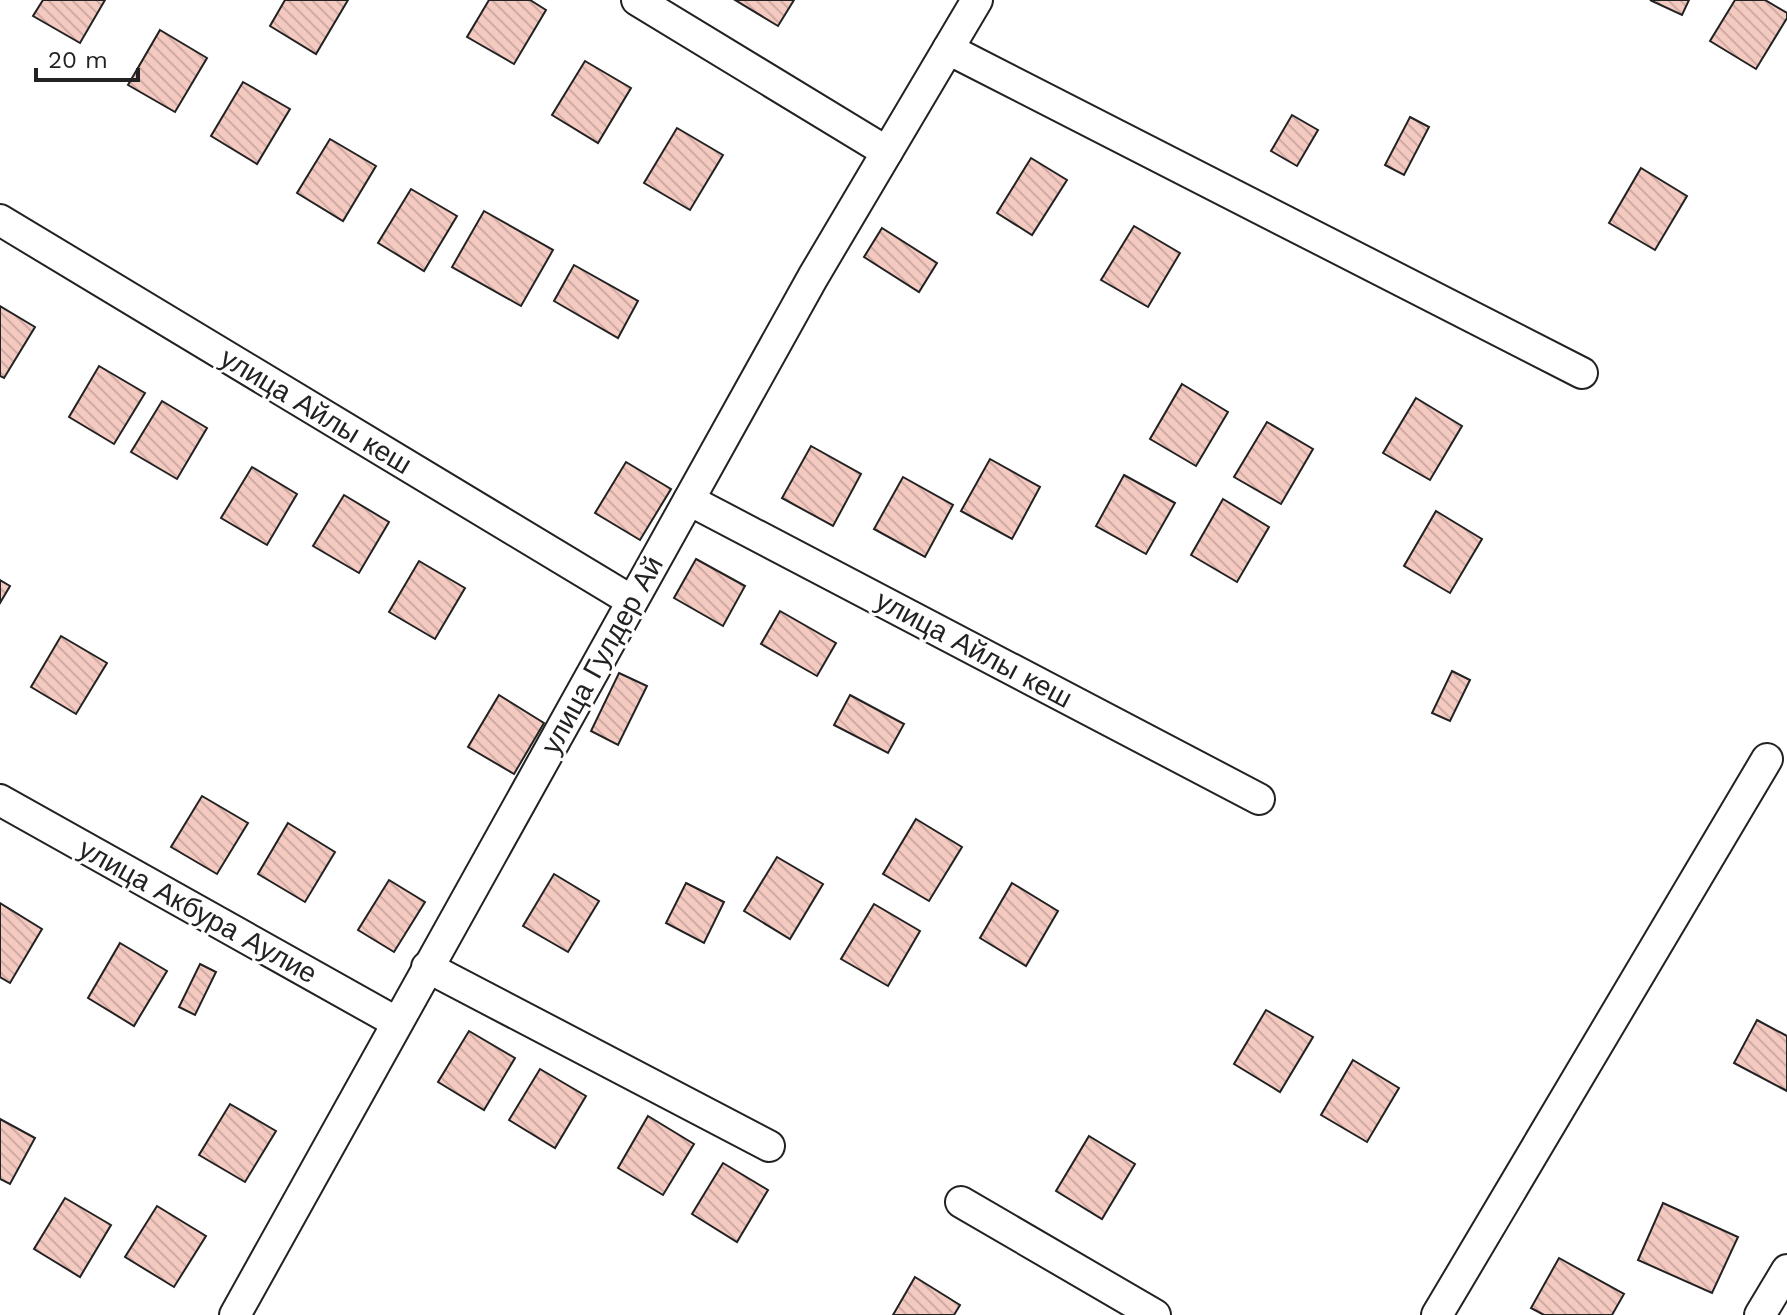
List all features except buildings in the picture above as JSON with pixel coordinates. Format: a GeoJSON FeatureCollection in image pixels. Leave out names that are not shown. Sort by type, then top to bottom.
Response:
{"type":"FeatureCollection","features":[{"type":"Feature","properties":{"kind":"street"},"geometry":{"type":"LineString","coordinates":[[637,0],[887,152]]}},
{"type":"Feature","properties":{"kind":"street","name":"улица Гулдер Ай"},"geometry":{"type":"LineString","coordinates":[[235,1315],[813,277],[977,0]]}},
{"type":"Feature","properties":{"kind":"street"},"geometry":{"type":"LineString","coordinates":[[948,49],[1582,373]]}},
{"type":"Feature","properties":{"kind":"street","name":"улица Айлы кеш"},"geometry":{"type":"LineString","coordinates":[[0,220],[632,601]]}},
{"type":"Feature","properties":{"kind":"street","name":"улица Айлы кеш"},"geometry":{"type":"LineString","coordinates":[[689,500],[1259,799]]}},
{"type":"Feature","properties":{"kind":"street"},"geometry":{"type":"LineString","coordinates":[[1437,1315],[1767,759]]}},
{"type":"Feature","properties":{"kind":"street","name":"улица Акбура Аулие"},"geometry":{"type":"LineString","coordinates":[[0,800],[396,1022]]}},
{"type":"Feature","properties":{"kind":"street"},"geometry":{"type":"LineString","coordinates":[[427,967],[769,1146]]}},
{"type":"Feature","properties":{"kind":"street"},"geometry":{"type":"LineString","coordinates":[[961,1202],[1155,1315]]}},
{"type":"Feature","properties":{"kind":"street"},"geometry":{"type":"LineString","coordinates":[[1760,1315],[1787,1270]]}}]}
